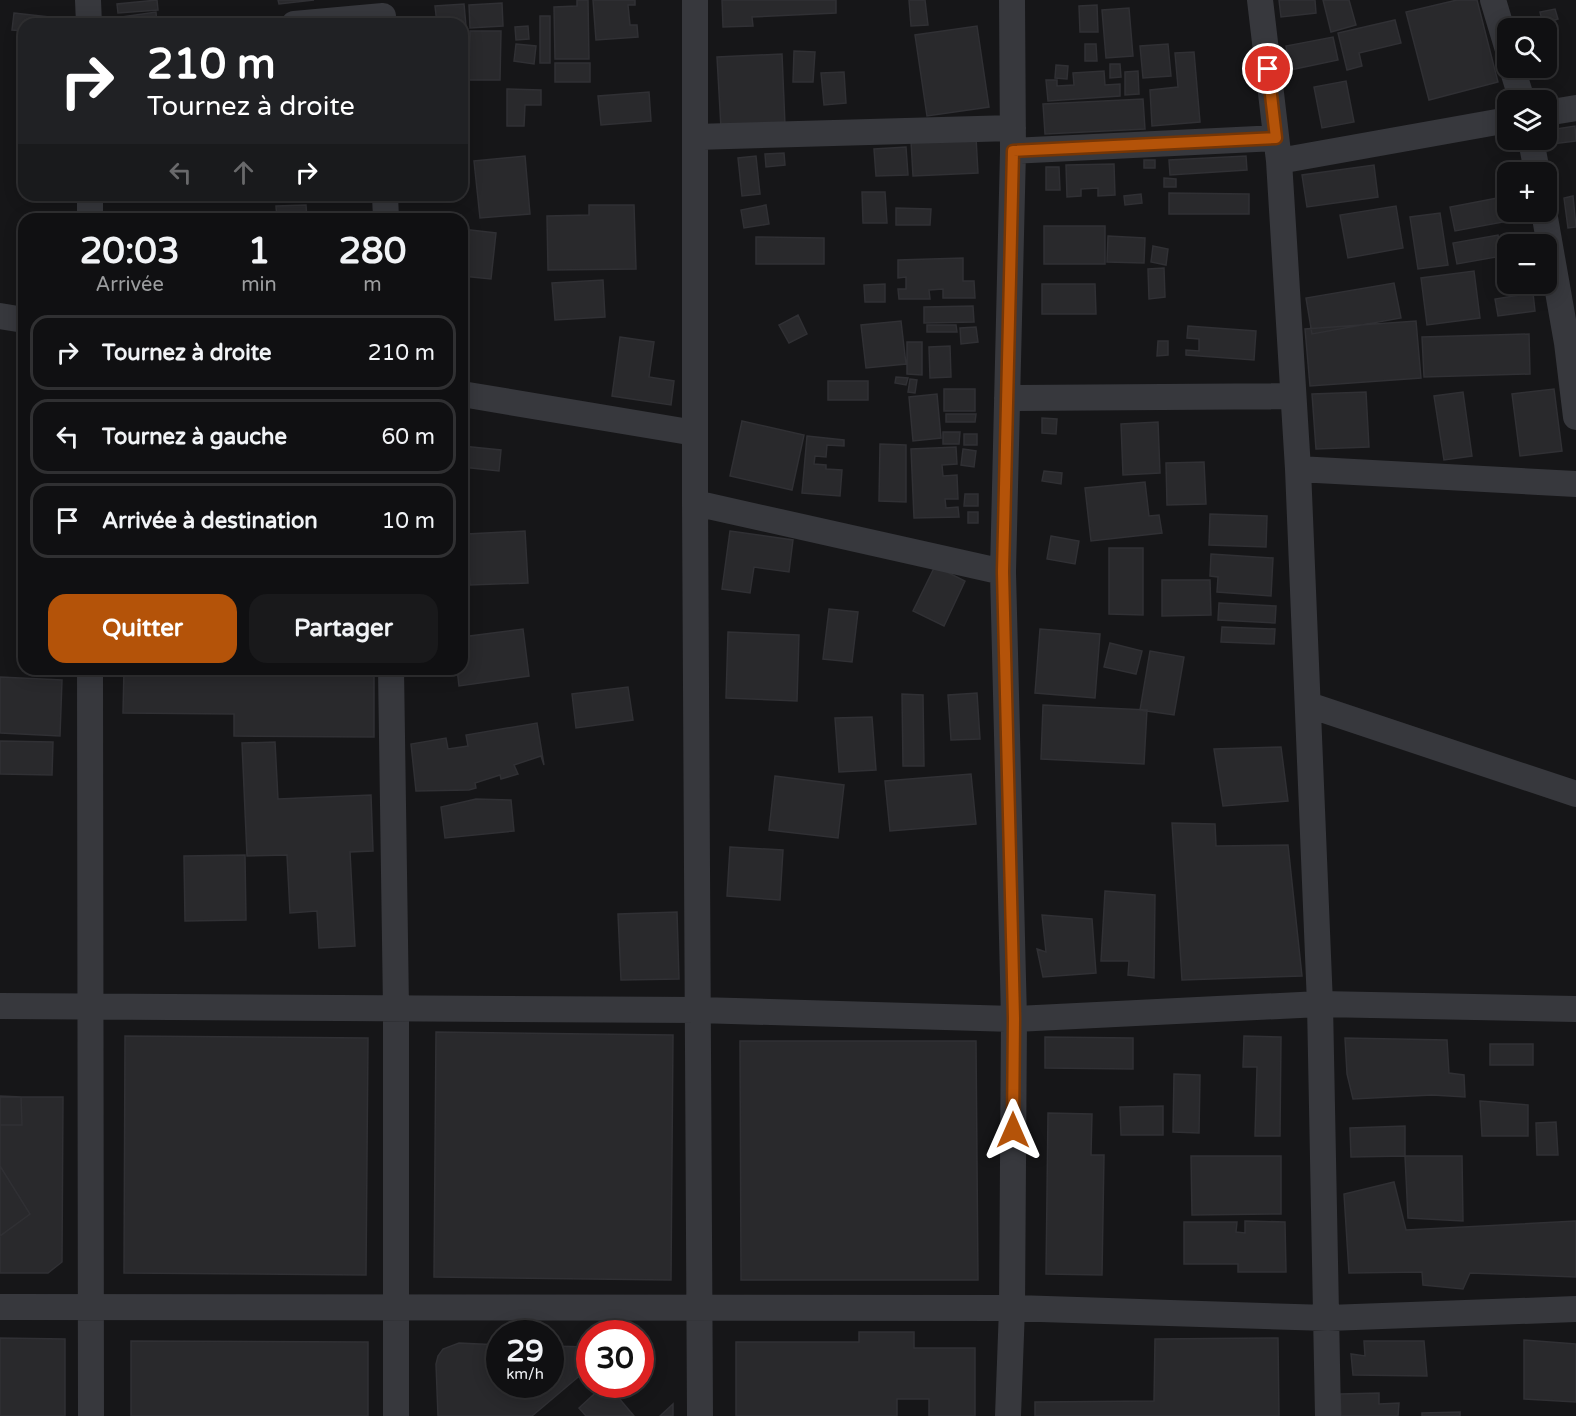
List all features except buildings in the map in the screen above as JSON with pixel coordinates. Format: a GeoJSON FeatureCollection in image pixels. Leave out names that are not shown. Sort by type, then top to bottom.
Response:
{"type":"FeatureCollection","features":[{"type":"Feature","properties":{"kind":"street"},"geometry":{"type":"LineString","coordinates":[[88,0],[89,18]]}},
{"type":"Feature","properties":{"kind":"street"},"geometry":{"type":"LineString","coordinates":[[695,0],[700,1416]]}},
{"type":"Feature","properties":{"kind":"street"},"geometry":{"type":"LineString","coordinates":[[1008,1416],[1012,1308],[1014,1018],[1003,572],[1013,140],[1012,0]]}},
{"type":"Feature","properties":{"kind":"street"},"geometry":{"type":"LineString","coordinates":[[1260,0],[1277,150],[1298,469],[1320,1004],[1328,1318],[1328,1416]]}},
{"type":"Feature","properties":{"kind":"street"},"geometry":{"type":"LineString","coordinates":[[1493,0],[1498,18]]}},
{"type":"Feature","properties":{"kind":"street"},"geometry":{"type":"LineString","coordinates":[[343,18],[384,13]]}},
{"type":"Feature","properties":{"kind":"street"},"geometry":{"type":"LineString","coordinates":[[1557,111],[1576,108]]}},
{"type":"Feature","properties":{"kind":"street"},"geometry":{"type":"LineString","coordinates":[[695,137],[1013,140],[1277,150],[1497,121]]}},
{"type":"Feature","properties":{"kind":"street"},"geometry":{"type":"LineString","coordinates":[[1546,222],[1567,343],[1576,417]]}},
{"type":"Feature","properties":{"kind":"street"},"geometry":{"type":"LineString","coordinates":[[0,316],[18,319]]}},
{"type":"Feature","properties":{"kind":"street"},"geometry":{"type":"LineString","coordinates":[[468,395],[695,433]]}},
{"type":"Feature","properties":{"kind":"street"},"geometry":{"type":"LineString","coordinates":[[1007,398],[1293,396]]}},
{"type":"Feature","properties":{"kind":"street"},"geometry":{"type":"LineString","coordinates":[[1298,469],[1576,484]]}},
{"type":"Feature","properties":{"kind":"street"},"geometry":{"type":"LineString","coordinates":[[695,503],[1003,572]]}},
{"type":"Feature","properties":{"kind":"street"},"geometry":{"type":"LineString","coordinates":[[90,675],[91,1416]]}},
{"type":"Feature","properties":{"kind":"street"},"geometry":{"type":"LineString","coordinates":[[391,675],[396,1008],[396,1416]]}},
{"type":"Feature","properties":{"kind":"street"},"geometry":{"type":"LineString","coordinates":[[1309,705],[1576,794]]}},
{"type":"Feature","properties":{"kind":"street"},"geometry":{"type":"LineString","coordinates":[[0,1006],[698,1010],[1014,1018],[1320,1004],[1576,1009]]}},
{"type":"Feature","properties":{"kind":"street"},"geometry":{"type":"LineString","coordinates":[[0,1307],[1012,1308],[1328,1318],[1576,1309]]}},
{"type":"Feature","properties":{"kind":"route"},"geometry":{"type":"LineString","coordinates":[[1013,1130],[1014,1018],[1003,572],[1013,151],[1276,138],[1268,69]]}}]}
